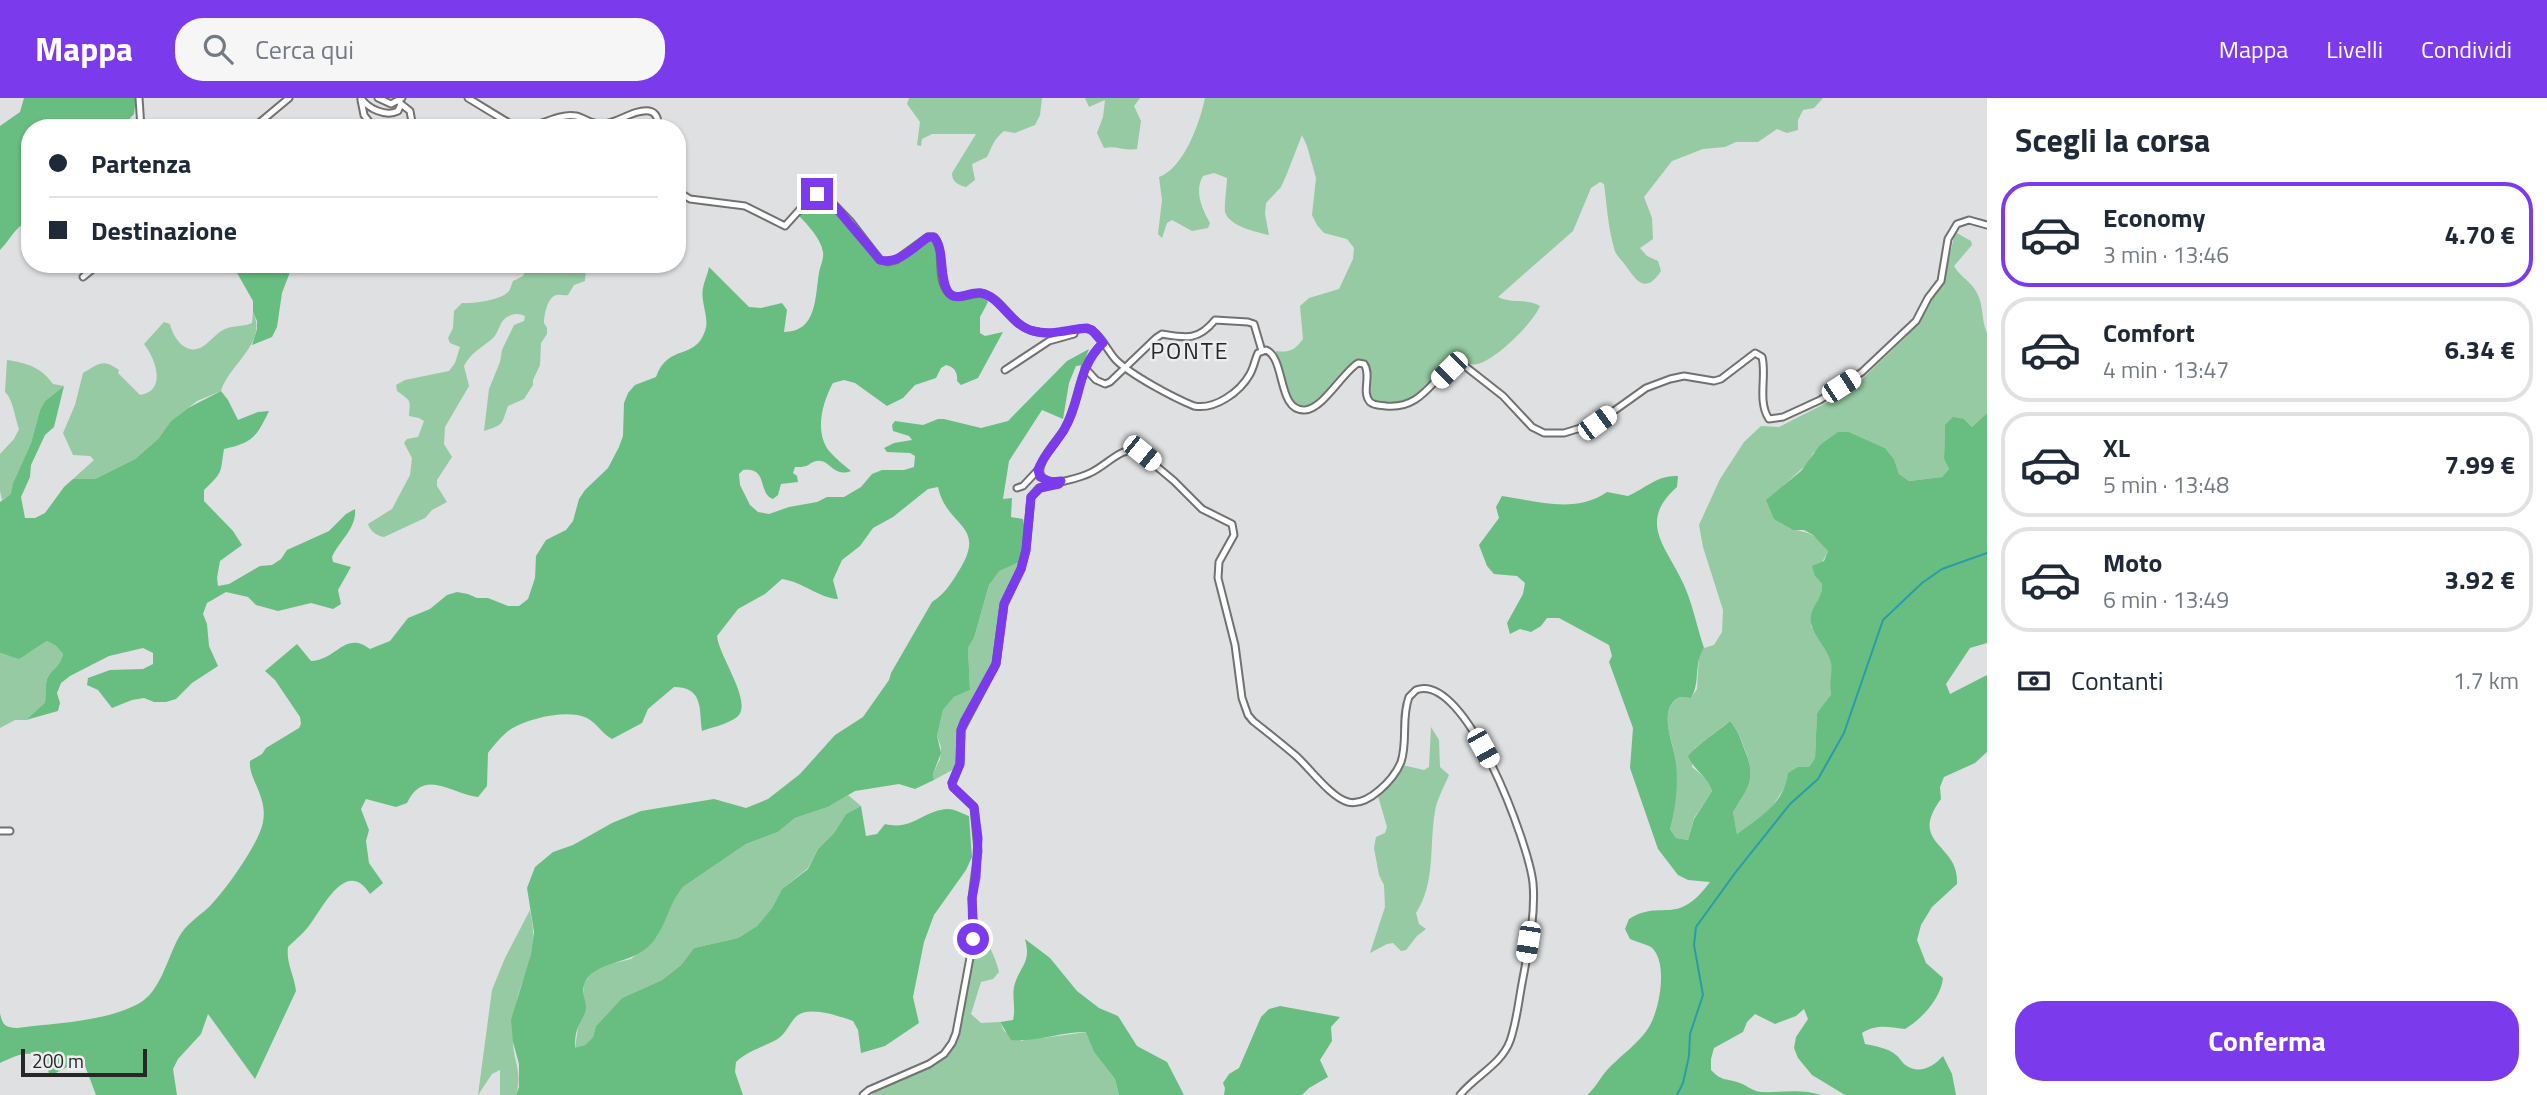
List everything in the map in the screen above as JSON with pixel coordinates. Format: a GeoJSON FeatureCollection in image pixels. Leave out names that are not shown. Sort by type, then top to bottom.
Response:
{"type":"FeatureCollection","features":[{"type":"Feature","properties":{"kind":"street"},"geometry":{"type":"LineString","coordinates":[[139,98],[140,119]]}},
{"type":"Feature","properties":{"kind":"street"},"geometry":{"type":"LineString","coordinates":[[264,119],[289,98]]}},
{"type":"Feature","properties":{"kind":"street"},"geometry":{"type":"LineString","coordinates":[[361,98],[370,107],[392,114],[398,111],[401,101]]}},
{"type":"Feature","properties":{"kind":"street"},"geometry":{"type":"LineString","coordinates":[[361,98],[367,119]]}},
{"type":"Feature","properties":{"kind":"street"},"geometry":{"type":"LineString","coordinates":[[377,98],[386,104],[401,101]]}},
{"type":"Feature","properties":{"kind":"street"},"geometry":{"type":"LineString","coordinates":[[468,98],[502,119]]}},
{"type":"Feature","properties":{"kind":"street"},"geometry":{"type":"LineString","coordinates":[[401,101],[410,111],[411,119]]}},
{"type":"Feature","properties":{"kind":"street"},"geometry":{"type":"LineString","coordinates":[[621,119],[646,111],[653,112],[658,119]]}},
{"type":"Feature","properties":{"kind":"street"},"geometry":{"type":"LineString","coordinates":[[556,119],[566,116],[583,119]]}},
{"type":"Feature","properties":{"kind":"street"},"geometry":{"type":"LineString","coordinates":[[686,197],[697,201],[746,206],[785,226],[812,196],[822,194],[850,221],[880,260],[888,262],[896,260],[928,237],[934,237],[938,242],[944,280],[951,295],[959,297],[986,294],[1013,320],[1031,331],[1052,334],[1083,328],[1092,330],[1125,367],[1191,405],[1206,407],[1219,402],[1244,382],[1254,366],[1256,356],[1266,349],[1273,353],[1286,395],[1297,408],[1309,408],[1320,402],[1358,363],[1364,364],[1368,369],[1367,394],[1370,401],[1376,405],[1396,407],[1416,399],[1453,366],[1461,363],[1503,396],[1532,427],[1544,433],[1564,433],[1597,423],[1646,388],[1670,379],[1684,376],[1714,381],[1721,379],[1755,353],[1762,357],[1765,366],[1765,412],[1769,419],[1783,417],[1820,400],[1862,372],[1916,321],[1941,281],[1948,239],[1957,224],[1969,220],[1987,225]]}},
{"type":"Feature","properties":{"kind":"street"},"geometry":{"type":"LineString","coordinates":[[83,277],[88,273]]}},
{"type":"Feature","properties":{"kind":"street"},"geometry":{"type":"LineString","coordinates":[[1085,368],[1096,380],[1105,384],[1162,334],[1174,338],[1194,337],[1215,320],[1254,324],[1262,351]]}},
{"type":"Feature","properties":{"kind":"street"},"geometry":{"type":"LineString","coordinates":[[1005,370],[1049,341],[1074,334],[1083,328]]}},
{"type":"Feature","properties":{"kind":"street"},"geometry":{"type":"LineString","coordinates":[[1017,488],[1038,470],[1069,421],[1089,358],[1103,343]]}},
{"type":"Feature","properties":{"kind":"street"},"geometry":{"type":"LineString","coordinates":[[1038,470],[1040,477],[1045,480],[1061,481],[1093,473],[1126,451],[1138,450],[1202,509],[1232,524],[1234,535],[1225,549],[1217,571],[1237,652],[1245,710],[1253,721],[1343,800],[1356,802],[1366,799],[1400,763],[1404,748],[1407,702],[1416,690],[1431,688],[1441,694],[1470,729],[1494,767],[1504,789],[1533,886],[1528,942],[1510,1042],[1498,1060],[1460,1095]]}},
{"type":"Feature","properties":{"kind":"street"},"geometry":{"type":"LineString","coordinates":[[863,1095],[929,1064],[944,1054],[956,1033],[974,936],[972,898],[978,851],[974,807],[952,783],[960,764],[961,730],[969,710],[981,694],[996,664],[1004,604],[1021,569],[1026,550],[1031,497],[1040,488],[1059,484],[1061,481]]}},
{"type":"Feature","properties":{"kind":"street"},"geometry":{"type":"LineString","coordinates":[[0,831],[10,831]]}},
{"type":"Feature","properties":{"kind":"green space"},"geometry":{"type":"Polygon","coordinates":[[[24,98],[136,98],[134,114],[129,119],[21,119],[21,226],[0,250],[0,126],[20,112],[24,98]]]}},
{"type":"Feature","properties":{"kind":"green space"},"geometry":{"type":"Polygon","coordinates":[[[909,98],[1042,98],[1040,115],[1035,125],[1015,133],[1004,131],[1000,134],[987,157],[972,164],[975,180],[966,187],[956,183],[952,173],[976,134],[932,134],[922,139],[921,146],[917,145],[920,122],[907,104],[909,98]]]}},
{"type":"Feature","properties":{"kind":"green space"},"geometry":{"type":"Polygon","coordinates":[[[1085,98],[1140,98],[1134,106],[1141,121],[1137,149],[1104,148],[1097,133],[1105,100],[1089,107],[1085,98]]]}},
{"type":"Feature","properties":{"kind":"green space"},"geometry":{"type":"Polygon","coordinates":[[[1205,98],[1823,98],[1814,108],[1803,110],[1798,120],[1798,130],[1787,133],[1777,129],[1758,142],[1736,142],[1725,147],[1703,149],[1672,161],[1644,197],[1652,218],[1653,239],[1640,248],[1647,256],[1658,261],[1661,271],[1651,282],[1646,284],[1638,281],[1616,253],[1610,232],[1604,184],[1600,182],[1591,188],[1573,231],[1498,297],[1540,306],[1530,322],[1503,349],[1477,364],[1456,361],[1417,394],[1396,404],[1384,404],[1371,398],[1370,368],[1364,361],[1353,362],[1317,399],[1306,405],[1298,405],[1287,390],[1276,351],[1291,350],[1303,339],[1300,306],[1309,298],[1339,289],[1353,259],[1354,248],[1347,239],[1324,233],[1312,215],[1316,178],[1302,135],[1281,187],[1266,203],[1269,235],[1244,228],[1228,217],[1225,212],[1227,178],[1214,173],[1203,176],[1199,188],[1202,206],[1210,223],[1208,228],[1192,231],[1172,220],[1167,223],[1162,238],[1158,234],[1162,200],[1159,177],[1176,164],[1190,143],[1205,98]]]}},
{"type":"Feature","properties":{"kind":"green space"},"geometry":{"type":"Polygon","coordinates":[[[823,196],[873,258],[881,262],[895,262],[928,241],[934,242],[938,272],[945,293],[956,298],[976,296],[986,299],[988,302],[980,317],[980,333],[985,336],[1003,332],[978,378],[961,385],[957,381],[955,370],[946,365],[941,368],[936,378],[915,385],[903,398],[887,406],[855,383],[844,380],[833,383],[821,418],[822,436],[830,452],[851,471],[840,472],[821,461],[795,467],[793,473],[798,482],[781,484],[778,495],[773,499],[765,492],[756,472],[743,470],[739,474],[740,485],[750,505],[758,512],[769,514],[827,497],[844,497],[861,487],[872,474],[882,470],[914,467],[915,456],[910,453],[887,452],[884,448],[912,440],[909,436],[893,431],[892,425],[895,421],[923,425],[944,419],[981,428],[1008,421],[1067,361],[1089,349],[1083,365],[1076,366],[1069,383],[1063,419],[1042,410],[1009,461],[1003,499],[1012,498],[1011,517],[1023,519],[1025,535],[1020,562],[999,571],[989,585],[974,638],[968,648],[970,690],[954,697],[943,710],[937,736],[941,753],[933,774],[934,780],[915,789],[899,784],[855,791],[828,807],[795,818],[778,832],[746,844],[683,887],[651,944],[643,951],[603,967],[588,977],[583,988],[586,1010],[576,1032],[575,1048],[585,1045],[593,1037],[596,1026],[622,998],[662,980],[681,965],[694,948],[738,938],[757,926],[772,908],[782,889],[808,869],[818,849],[834,833],[846,814],[861,806],[866,836],[877,834],[885,824],[911,823],[939,810],[951,809],[969,816],[972,857],[966,870],[934,915],[924,942],[913,997],[919,1023],[885,1046],[861,1053],[858,1030],[853,1021],[825,1013],[804,1012],[795,1018],[780,1037],[736,1062],[735,1072],[743,1095],[516,1095],[519,1087],[519,1064],[511,1020],[531,954],[534,932],[527,888],[535,867],[553,852],[573,845],[612,823],[641,811],[714,799],[746,808],[768,799],[800,774],[835,735],[863,717],[889,680],[932,602],[948,587],[967,554],[967,534],[949,511],[938,487],[928,489],[893,517],[873,528],[860,546],[842,560],[833,580],[838,599],[782,579],[765,594],[738,609],[717,636],[739,691],[741,710],[737,717],[702,731],[700,708],[695,695],[684,688],[674,687],[648,709],[642,723],[612,739],[587,718],[569,714],[538,718],[511,729],[488,753],[487,786],[478,797],[430,784],[421,786],[407,803],[396,807],[366,799],[361,809],[369,830],[366,841],[369,863],[383,883],[370,894],[361,884],[353,881],[344,883],[288,947],[288,959],[296,991],[255,1079],[208,1014],[201,1034],[178,1059],[173,1069],[177,1095],[96,1095],[82,1058],[76,1058],[69,1066],[50,1076],[45,1062],[34,1055],[23,1054],[0,1063],[0,1013],[5,1025],[17,1028],[110,1015],[146,999],[163,974],[182,932],[216,900],[241,867],[260,831],[264,813],[250,761],[301,724],[300,717],[275,680],[265,671],[297,644],[311,661],[328,656],[347,644],[361,644],[370,649],[390,641],[408,618],[430,609],[447,595],[457,592],[488,598],[508,606],[519,606],[528,599],[535,578],[536,556],[546,540],[566,530],[573,521],[579,499],[608,468],[619,447],[623,436],[624,403],[628,393],[635,385],[656,377],[667,360],[695,346],[701,340],[706,326],[702,293],[709,267],[749,307],[761,308],[782,303],[787,310],[784,332],[795,330],[809,320],[815,302],[823,252],[817,237],[799,216],[809,201],[823,196]]]}},
{"type":"Feature","properties":{"kind":"green space"},"geometry":{"type":"Polygon","coordinates":[[[1955,232],[1971,241],[1972,245],[1954,266],[1975,289],[1981,303],[1987,333],[1987,413],[1972,427],[1964,419],[1945,425],[1944,459],[1949,469],[1942,477],[1909,481],[1899,474],[1894,459],[1885,448],[1849,432],[1813,453],[1808,463],[1783,486],[1775,519],[1814,536],[1828,551],[1815,576],[1822,584],[1822,589],[1811,626],[1826,648],[1832,667],[1831,696],[1817,713],[1815,758],[1809,767],[1798,767],[1768,813],[1737,834],[1733,812],[1747,789],[1750,769],[1741,738],[1730,721],[1695,748],[1692,767],[1709,781],[1712,791],[1694,818],[1688,840],[1676,838],[1670,829],[1676,781],[1668,714],[1675,700],[1680,697],[1691,698],[1697,689],[1699,655],[1704,648],[1714,645],[1722,632],[1723,610],[1703,547],[1699,525],[1720,479],[1744,442],[1761,426],[1779,427],[1836,398],[1861,380],[1907,336],[1944,281],[1955,232]]]}},
{"type":"Feature","properties":{"kind":"green space"},"geometry":{"type":"Polygon","coordinates":[[[237,273],[290,273],[282,293],[277,327],[272,337],[252,345],[257,329],[253,301],[237,273]]]}},
{"type":"Feature","properties":{"kind":"green space"},"geometry":{"type":"Polygon","coordinates":[[[524,273],[585,273],[585,281],[574,285],[568,295],[553,297],[548,303],[544,323],[547,334],[541,343],[540,365],[533,385],[524,399],[508,406],[501,423],[484,431],[489,389],[502,350],[514,325],[524,321],[525,316],[511,315],[503,320],[493,338],[473,354],[464,366],[469,386],[445,427],[444,444],[452,457],[437,480],[437,486],[447,502],[432,510],[425,518],[384,537],[376,534],[368,524],[392,509],[410,475],[412,458],[404,443],[407,439],[418,437],[424,421],[409,416],[409,401],[397,391],[396,385],[405,380],[449,371],[455,363],[460,347],[450,343],[448,338],[453,328],[454,311],[462,303],[486,301],[504,295],[513,281],[524,273]]]}},
{"type":"Feature","properties":{"kind":"green space"},"geometry":{"type":"Polygon","coordinates":[[[253,312],[256,323],[252,344],[225,381],[221,391],[197,401],[171,421],[158,439],[135,459],[95,479],[73,479],[94,460],[90,456],[73,455],[63,433],[75,405],[83,373],[97,365],[108,364],[119,370],[118,373],[140,395],[154,387],[157,374],[144,344],[164,322],[170,324],[181,344],[196,349],[225,329],[252,323],[253,312]]]}},
{"type":"Feature","properties":{"kind":"green space"},"geometry":{"type":"Polygon","coordinates":[[[7,360],[33,367],[53,384],[64,386],[45,401],[40,410],[31,443],[13,483],[12,494],[2,500],[0,454],[19,429],[12,404],[5,392],[7,360]]]}},
{"type":"Feature","properties":{"kind":"green space"},"geometry":{"type":"Polygon","coordinates":[[[64,386],[54,427],[45,435],[31,465],[30,477],[21,497],[25,518],[35,518],[45,513],[73,479],[95,479],[135,459],[158,439],[171,421],[188,408],[221,391],[238,420],[258,412],[269,411],[253,437],[242,444],[224,449],[220,471],[204,490],[204,501],[233,531],[242,545],[220,561],[218,586],[229,584],[260,566],[272,565],[281,559],[287,550],[329,531],[355,509],[353,522],[332,557],[333,562],[351,567],[338,590],[341,604],[333,609],[311,603],[278,611],[256,605],[248,597],[226,592],[207,603],[203,614],[209,646],[218,666],[192,683],[176,699],[154,702],[144,698],[112,708],[98,690],[87,685],[88,678],[110,670],[143,669],[153,664],[153,653],[143,648],[109,656],[70,676],[61,683],[57,693],[60,703],[58,711],[26,720],[45,703],[47,679],[60,663],[63,654],[47,641],[19,659],[0,653],[0,502],[11,494],[13,483],[31,443],[40,410],[45,401],[64,386]]]}},
{"type":"Feature","properties":{"kind":"green space"},"geometry":{"type":"Polygon","coordinates":[[[1987,413],[1987,643],[1970,648],[1946,684],[1950,694],[1987,675],[1987,752],[1975,763],[1944,777],[1940,787],[1941,799],[1932,814],[1930,826],[1932,835],[1956,870],[1957,884],[1932,907],[1921,925],[1917,940],[1926,963],[1943,978],[1939,993],[1930,1007],[1905,1029],[1878,1027],[1862,1033],[1865,1044],[1889,1051],[1914,1069],[1930,1067],[1943,1056],[1952,1074],[1956,1095],[1845,1095],[1812,1075],[1798,1058],[1794,1048],[1796,1037],[1808,1019],[1804,1009],[1796,1016],[1775,1024],[1755,1014],[1747,1022],[1743,1032],[1714,1048],[1711,1070],[1722,1078],[1758,1091],[1798,1091],[1821,1095],[1587,1095],[1608,1069],[1644,1034],[1658,1004],[1661,983],[1659,962],[1651,947],[1630,939],[1625,929],[1629,919],[1641,913],[1670,910],[1688,904],[1710,882],[1688,880],[1678,875],[1658,849],[1630,768],[1633,728],[1609,662],[1612,656],[1609,645],[1559,618],[1547,618],[1531,632],[1520,629],[1510,634],[1507,623],[1523,594],[1525,583],[1517,576],[1494,574],[1487,566],[1479,545],[1499,518],[1496,507],[1502,496],[1543,503],[1582,503],[1607,492],[1628,496],[1658,480],[1678,476],[1677,487],[1665,500],[1657,524],[1659,536],[1687,593],[1704,648],[1691,698],[1680,697],[1669,711],[1668,725],[1677,775],[1670,829],[1676,838],[1688,840],[1694,819],[1712,791],[1688,756],[1730,721],[1739,735],[1750,769],[1747,790],[1733,812],[1737,834],[1770,809],[1782,793],[1788,773],[1798,767],[1809,767],[1815,758],[1817,713],[1831,695],[1831,662],[1814,632],[1811,621],[1822,584],[1815,576],[1812,566],[1824,561],[1828,551],[1813,535],[1804,530],[1793,530],[1774,519],[1766,500],[1801,471],[1820,445],[1838,432],[1849,432],[1885,448],[1894,459],[1899,474],[1909,481],[1942,477],[1949,469],[1944,459],[1945,425],[1953,417],[1964,419],[1972,427],[1987,413]]]}},
{"type":"Feature","properties":{"kind":"green space"},"geometry":{"type":"Polygon","coordinates":[[[1020,562],[999,613],[993,663],[979,694],[960,725],[956,768],[934,780],[933,774],[940,759],[941,747],[937,736],[943,710],[954,697],[970,690],[968,648],[974,638],[989,585],[998,571],[1020,562]]]}},
{"type":"Feature","properties":{"kind":"green space"},"geometry":{"type":"Polygon","coordinates":[[[47,641],[63,654],[60,663],[47,679],[45,704],[26,720],[15,720],[0,728],[0,653],[19,655],[47,641]]]}},
{"type":"Feature","properties":{"kind":"green space"},"geometry":{"type":"Polygon","coordinates":[[[1431,727],[1439,740],[1440,767],[1449,775],[1436,806],[1427,889],[1416,913],[1419,924],[1426,929],[1406,950],[1401,951],[1393,943],[1370,953],[1385,907],[1384,885],[1379,875],[1374,848],[1376,837],[1385,833],[1387,827],[1378,796],[1402,765],[1424,770],[1429,767],[1431,727]]]}},
{"type":"Feature","properties":{"kind":"green space"},"geometry":{"type":"Polygon","coordinates":[[[848,795],[861,806],[846,814],[834,833],[818,849],[808,868],[782,889],[772,908],[757,926],[738,938],[694,948],[681,965],[662,980],[622,998],[596,1026],[593,1037],[585,1045],[575,1049],[578,1027],[586,1006],[584,984],[590,975],[599,967],[631,959],[657,937],[675,896],[683,887],[746,844],[778,832],[795,818],[828,807],[848,795]]]}},
{"type":"Feature","properties":{"kind":"green space"},"geometry":{"type":"Polygon","coordinates":[[[530,910],[532,949],[518,996],[514,1024],[513,1048],[518,1073],[516,1095],[500,1095],[500,1070],[492,1074],[478,1095],[492,990],[530,910]]]}},
{"type":"Feature","properties":{"kind":"green space"},"geometry":{"type":"Polygon","coordinates":[[[975,918],[978,919],[999,972],[993,979],[981,982],[971,1014],[981,1023],[1000,1022],[1004,1031],[1022,1041],[1032,1037],[1087,1032],[1094,1052],[1115,1079],[1119,1095],[874,1095],[870,1092],[948,1052],[955,1040],[964,1007],[975,918]]]}},
{"type":"Feature","properties":{"kind":"green space"},"geometry":{"type":"Polygon","coordinates":[[[1025,939],[1050,958],[1077,991],[1099,1008],[1118,1016],[1137,1046],[1167,1062],[1184,1095],[1119,1095],[1115,1079],[1094,1052],[1086,1032],[1011,1040],[1000,1022],[1013,1020],[1014,987],[1027,954],[1025,939]]]}},
{"type":"Feature","properties":{"kind":"green space"},"geometry":{"type":"Polygon","coordinates":[[[1280,1006],[1340,1017],[1331,1027],[1332,1041],[1320,1060],[1328,1077],[1302,1095],[1224,1095],[1223,1083],[1229,1074],[1239,1068],[1261,1017],[1269,1009],[1280,1006]]]}},
{"type":"Feature","properties":{"kind":"waterway"},"geometry":{"type":"LineString","coordinates":[[1677,1095],[1683,1083],[1689,1056],[1690,1034],[1703,995],[1694,945],[1696,927],[1790,804],[1818,779],[1844,733],[1883,620],[1922,583],[1942,569],[1987,553]]}},
{"type":"Feature","properties":{"kind":"district","name":"PONTE"},"geometry":{"type":"Point","coordinates":[1190,351]}},
{"type":"Feature","properties":{"kind":"route"},"geometry":{"type":"LineString","coordinates":[[817,194],[827,197],[850,221],[880,260],[896,260],[928,237],[934,237],[938,242],[947,291],[951,295],[959,297],[983,293],[1013,320],[1031,331],[1052,334],[1087,328],[1103,343],[1089,358],[1069,421],[1040,463],[1040,477],[1051,482],[1061,481],[1059,484],[1040,488],[1031,497],[1026,550],[1021,569],[1004,604],[996,664],[981,694],[969,710],[961,730],[960,764],[952,783],[974,807],[978,851],[972,898],[973,939]]}}]}
